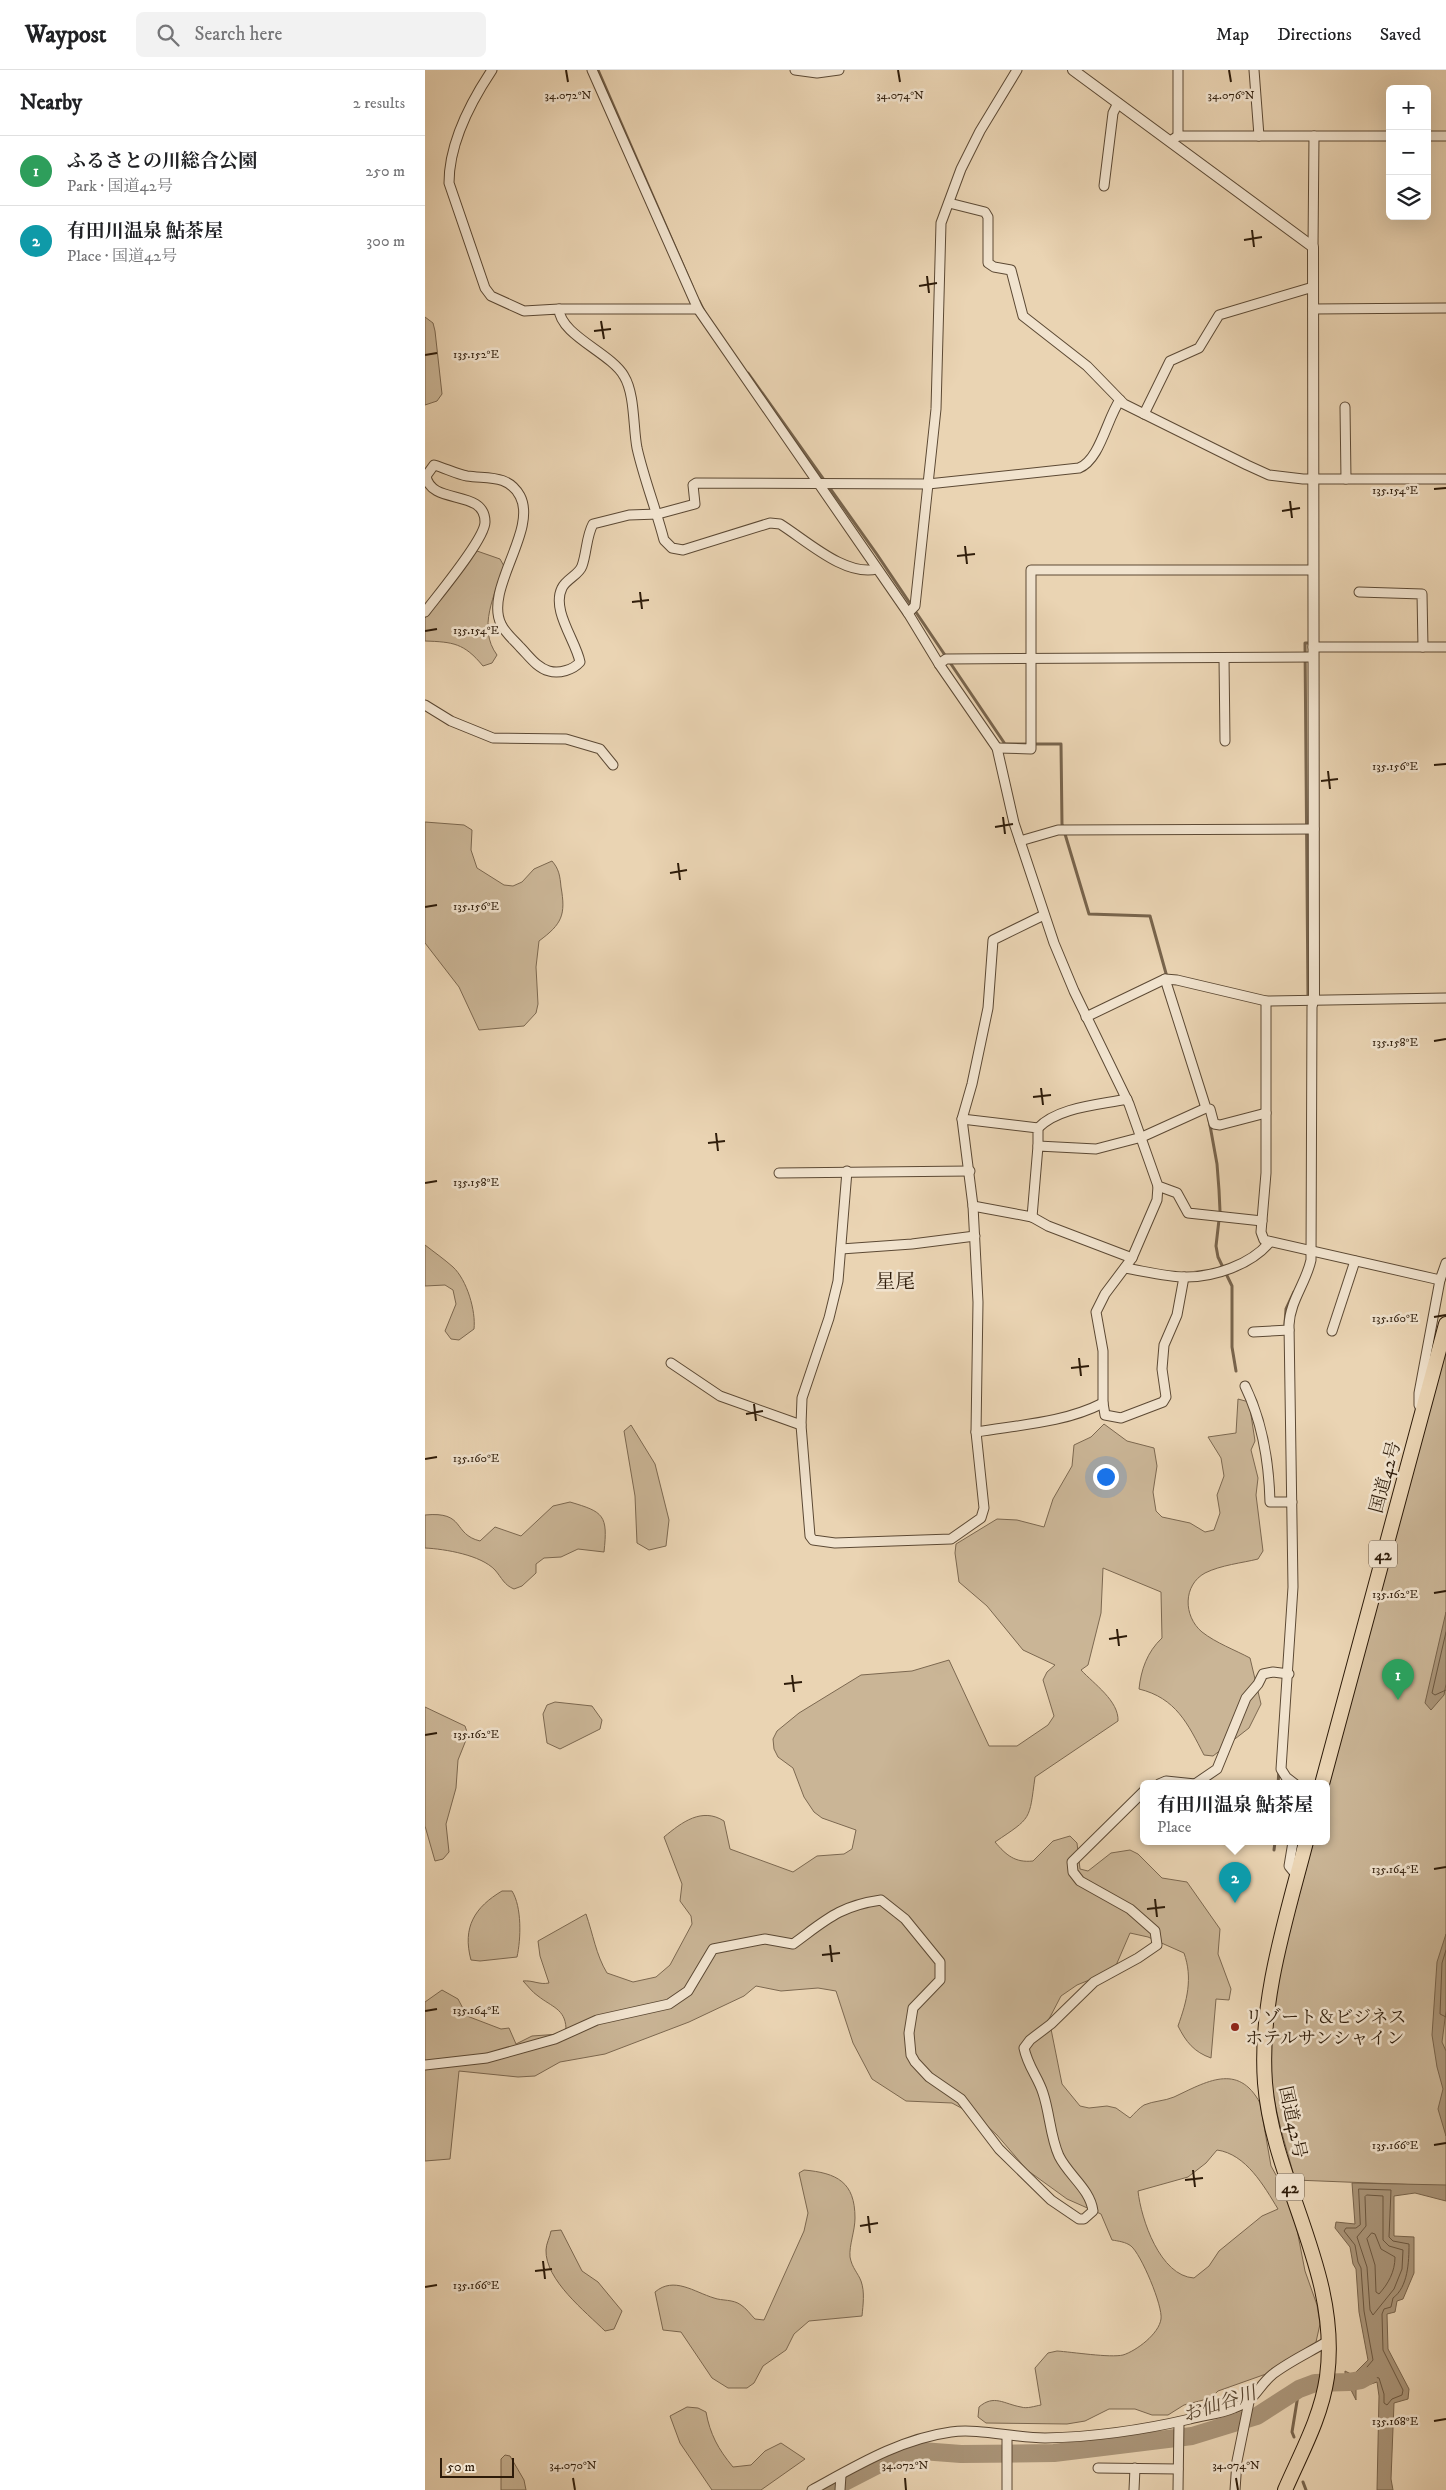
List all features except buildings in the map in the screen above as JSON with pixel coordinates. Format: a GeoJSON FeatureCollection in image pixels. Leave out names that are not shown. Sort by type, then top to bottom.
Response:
{"type":"FeatureCollection","features":[{"type":"Feature","properties":{"kind":"highway","name":"国道42号"},"geometry":{"type":"LineString","coordinates":[[1323,1780],[1446,1324]]}},
{"type":"Feature","properties":{"kind":"highway","name":"国道42号"},"geometry":{"type":"LineString","coordinates":[[1285,2490],[1320,2408],[1327,2376],[1328,2341],[1325,2307],[1317,2265],[1281,2161],[1265,2084],[1267,2016],[1305,1845]]}},
{"type":"Feature","properties":{"kind":"street"},"geometry":{"type":"LineString","coordinates":[[492,70],[472,100],[449,164],[449,182],[485,288],[491,296],[524,311],[559,309],[698,309]]}},
{"type":"Feature","properties":{"kind":"street"},"geometry":{"type":"LineString","coordinates":[[592,70],[698,309],[908,613],[939,664],[997,748],[1020,840],[1044,915],[1064,969],[1127,1099],[1159,1186],[1157,1200],[1132,1258],[1105,1294],[1096,1312],[1103,1351],[1103,1403],[1105,1414],[1121,1418],[1163,1402],[1166,1397],[1162,1369],[1164,1345],[1177,1315],[1184,1277]]}},
{"type":"Feature","properties":{"kind":"street"},"geometry":{"type":"LineString","coordinates":[[795,70],[813,73],[839,70]]}},
{"type":"Feature","properties":{"kind":"street"},"geometry":{"type":"LineString","coordinates":[[908,613],[915,606],[937,409],[940,230],[949,203],[980,131],[1017,70]]}},
{"type":"Feature","properties":{"kind":"street"},"geometry":{"type":"LineString","coordinates":[[1073,70],[1118,103],[1174,138],[1313,247]]}},
{"type":"Feature","properties":{"kind":"street"},"geometry":{"type":"LineString","coordinates":[[1174,138],[1178,70]]}},
{"type":"Feature","properties":{"kind":"street"},"geometry":{"type":"LineString","coordinates":[[1254,70],[1259,136]]}},
{"type":"Feature","properties":{"kind":"street"},"geometry":{"type":"LineString","coordinates":[[1105,186],[1113,112],[1118,103]]}},
{"type":"Feature","properties":{"kind":"street"},"geometry":{"type":"LineString","coordinates":[[1290,1780],[1281,1769],[1289,1674],[1293,1587],[1289,1330],[1291,1309],[1307,1276],[1311,1252],[1312,1017],[1314,1000],[1314,136]]}},
{"type":"Feature","properties":{"kind":"street"},"geometry":{"type":"LineString","coordinates":[[1174,138],[1386,136]]}},
{"type":"Feature","properties":{"kind":"street"},"geometry":{"type":"LineString","coordinates":[[1431,136],[1446,136]]}},
{"type":"Feature","properties":{"kind":"street"},"geometry":{"type":"LineString","coordinates":[[949,203],[985,212],[988,217],[988,263],[994,267],[1011,270],[1023,316],[1087,366],[1120,400],[1144,414],[1269,475],[1313,479],[1446,478]]}},
{"type":"Feature","properties":{"kind":"street"},"geometry":{"type":"LineString","coordinates":[[1144,414],[1169,361],[1199,348],[1219,315],[1313,287]]}},
{"type":"Feature","properties":{"kind":"street"},"geometry":{"type":"LineString","coordinates":[[1313,309],[1446,308]]}},
{"type":"Feature","properties":{"kind":"street"},"geometry":{"type":"LineString","coordinates":[[559,309],[559,315],[565,325],[614,364],[625,377],[637,448],[658,514],[664,540],[672,548],[683,550],[701,546],[770,523],[780,524],[839,563],[853,569],[877,569]]}},
{"type":"Feature","properties":{"kind":"street"},"geometry":{"type":"LineString","coordinates":[[425,612],[482,534],[485,522],[481,510],[470,500],[438,493],[427,483],[426,476],[434,465],[466,476],[499,478],[509,483],[520,496],[523,522],[499,597],[500,623],[538,667],[550,672],[576,667],[580,662],[578,650],[562,618],[560,597],[562,588],[581,569],[593,524],[629,515],[658,514],[695,504],[693,484],[696,483],[928,484],[1082,467],[1093,456],[1110,416],[1120,400]]}},
{"type":"Feature","properties":{"kind":"street"},"geometry":{"type":"LineString","coordinates":[[1345,407],[1346,479]]}},
{"type":"Feature","properties":{"kind":"street"},"geometry":{"type":"LineString","coordinates":[[997,748],[1031,749],[1031,570],[1313,570]]}},
{"type":"Feature","properties":{"kind":"street"},"geometry":{"type":"LineString","coordinates":[[1359,592],[1422,594],[1423,647]]}},
{"type":"Feature","properties":{"kind":"street"},"geometry":{"type":"LineString","coordinates":[[939,664],[946,659],[1224,658],[1313,652],[1446,647]]}},
{"type":"Feature","properties":{"kind":"street"},"geometry":{"type":"LineString","coordinates":[[1224,658],[1225,741]]}},
{"type":"Feature","properties":{"kind":"street"},"geometry":{"type":"LineString","coordinates":[[425,705],[451,721],[493,738],[566,739],[600,749],[613,765]]}},
{"type":"Feature","properties":{"kind":"street"},"geometry":{"type":"LineString","coordinates":[[1020,840],[1058,830],[1314,829]]}},
{"type":"Feature","properties":{"kind":"street"},"geometry":{"type":"LineString","coordinates":[[847,1171],[841,1249],[834,1299],[802,1398],[801,1425],[810,1536],[813,1540],[821,1543],[951,1539],[976,1523],[981,1518],[984,1508],[976,1432],[978,1302],[975,1236],[970,1171],[962,1120],[973,1084],[988,1008],[993,940],[1044,915]]}},
{"type":"Feature","properties":{"kind":"street"},"geometry":{"type":"LineString","coordinates":[[1086,1016],[1165,980],[1177,980],[1266,1001],[1446,998]]}},
{"type":"Feature","properties":{"kind":"street"},"geometry":{"type":"LineString","coordinates":[[1165,980],[1205,1108]]}},
{"type":"Feature","properties":{"kind":"street"},"geometry":{"type":"LineString","coordinates":[[1266,1001],[1266,1178],[1262,1236],[1269,1243],[1440,1280]]}},
{"type":"Feature","properties":{"kind":"street"},"geometry":{"type":"LineString","coordinates":[[1032,1217],[1038,1128],[1046,1120],[1063,1114],[1127,1099]]}},
{"type":"Feature","properties":{"kind":"street"},"geometry":{"type":"LineString","coordinates":[[1037,1146],[1096,1149],[1141,1137],[1205,1108],[1210,1109],[1214,1124],[1217,1125],[1266,1114]]}},
{"type":"Feature","properties":{"kind":"street"},"geometry":{"type":"LineString","coordinates":[[962,1120],[1038,1128]]}},
{"type":"Feature","properties":{"kind":"street"},"geometry":{"type":"LineString","coordinates":[[779,1173],[970,1171]]}},
{"type":"Feature","properties":{"kind":"street"},"geometry":{"type":"LineString","coordinates":[[1159,1186],[1177,1193],[1188,1214],[1262,1221]]}},
{"type":"Feature","properties":{"kind":"street"},"geometry":{"type":"LineString","coordinates":[[973,1206],[1032,1217],[1048,1226],[1132,1258]]}},
{"type":"Feature","properties":{"kind":"street"},"geometry":{"type":"LineString","coordinates":[[841,1249],[912,1244],[975,1236]]}},
{"type":"Feature","properties":{"kind":"street"},"geometry":{"type":"LineString","coordinates":[[1125,1268],[1184,1277],[1210,1274],[1242,1263],[1269,1243]]}},
{"type":"Feature","properties":{"kind":"street"},"geometry":{"type":"LineString","coordinates":[[1332,1331],[1355,1262]]}},
{"type":"Feature","properties":{"kind":"street"},"geometry":{"type":"LineString","coordinates":[[1423,1412],[1419,1404],[1419,1393],[1440,1280],[1446,1263]]}},
{"type":"Feature","properties":{"kind":"street"},"geometry":{"type":"LineString","coordinates":[[1253,1332],[1289,1330]]}},
{"type":"Feature","properties":{"kind":"street"},"geometry":{"type":"LineString","coordinates":[[671,1363],[719,1396],[801,1425]]}},
{"type":"Feature","properties":{"kind":"street"},"geometry":{"type":"LineString","coordinates":[[1245,1386],[1262,1437],[1270,1502],[1292,1502]]}},
{"type":"Feature","properties":{"kind":"street"},"geometry":{"type":"LineString","coordinates":[[976,1432],[1054,1420],[1077,1414],[1103,1403]]}},
{"type":"Feature","properties":{"kind":"street"},"geometry":{"type":"LineString","coordinates":[[1200,1780],[1217,1768],[1246,1698],[1258,1684],[1263,1674],[1273,1672],[1289,1674]]}},
{"type":"Feature","properties":{"kind":"street"},"geometry":{"type":"LineString","coordinates":[[425,2065],[487,2058],[555,2039],[597,2020],[669,2004],[688,1991],[713,1949],[765,1939],[793,1944],[839,1910],[858,1903],[881,1900],[905,1919],[940,1962],[940,1980],[913,2008],[909,2033],[911,2055],[915,2062],[929,2077],[961,2099],[999,2149],[1051,2200],[1079,2219],[1084,2219],[1093,2210],[1092,2200],[1059,2156],[1049,2125],[1043,2092],[1027,2064],[1023,2048],[1094,1982],[1138,1958],[1157,1945],[1155,1932],[1130,1909],[1080,1881],[1073,1872],[1072,1862],[1140,1795]]}},
{"type":"Feature","properties":{"kind":"street"},"geometry":{"type":"LineString","coordinates":[[1292,1845],[1289,1866],[1297,1876]]}},
{"type":"Feature","properties":{"kind":"street"},"geometry":{"type":"LineString","coordinates":[[812,2490],[877,2455],[935,2435],[960,2430],[1007,2436],[1045,2438],[1080,2436],[1140,2430],[1213,2415],[1249,2402],[1274,2374],[1328,2341]]}},
{"type":"Feature","properties":{"kind":"street"},"geometry":{"type":"LineString","coordinates":[[1235,2490],[1237,2461],[1249,2402]]}},
{"type":"Feature","properties":{"kind":"street"},"geometry":{"type":"LineString","coordinates":[[1178,2490],[1179,2422]]}},
{"type":"Feature","properties":{"kind":"street"},"geometry":{"type":"LineString","coordinates":[[1007,2436],[1007,2490]]}},
{"type":"Feature","properties":{"kind":"street"},"geometry":{"type":"LineString","coordinates":[[1098,2468],[1178,2469]]}},
{"type":"Feature","properties":{"kind":"street"},"geometry":{"type":"LineString","coordinates":[[1134,2490],[1135,2468]]}},
{"type":"Feature","properties":{"kind":"street"},"geometry":{"type":"LineString","coordinates":[[840,2490],[841,2475]]}},
{"type":"Feature","properties":{"kind":"shaded area"},"geometry":{"type":"Polygon","coordinates":[[[425,317],[433,323],[435,331],[442,394],[437,401],[425,405],[425,317]]]}},
{"type":"Feature","properties":{"kind":"shaded area"},"geometry":{"type":"Polygon","coordinates":[[[477,551],[500,559],[504,566],[493,599],[488,622],[488,634],[491,645],[497,655],[492,663],[483,666],[464,648],[451,643],[425,641],[425,618],[477,551]]]}},
{"type":"Feature","properties":{"kind":"shaded area"},"geometry":{"type":"Polygon","coordinates":[[[425,822],[464,825],[472,830],[471,850],[477,868],[504,885],[513,886],[522,882],[534,869],[552,861],[558,870],[563,905],[561,918],[553,929],[539,941],[536,967],[538,1004],[536,1013],[524,1026],[479,1030],[459,987],[425,943],[425,822]]]}},
{"type":"Feature","properties":{"kind":"shaded area"},"geometry":{"type":"Polygon","coordinates":[[[425,1245],[453,1267],[462,1280],[469,1296],[474,1314],[474,1329],[459,1340],[451,1339],[445,1331],[456,1304],[453,1290],[445,1285],[425,1286],[425,1245]]]}},
{"type":"Feature","properties":{"kind":"shaded area"},"geometry":{"type":"Polygon","coordinates":[[[1446,1342],[1446,2186],[1295,2180],[1277,2113],[1272,2086],[1271,2044],[1273,2014],[1284,1956],[1312,1845],[1330,1845],[1330,1780],[1328,1780],[1446,1342]]]}},
{"type":"Feature","properties":{"kind":"shaded area"},"geometry":{"type":"Polygon","coordinates":[[[1238,1399],[1249,1402],[1255,1441],[1251,1450],[1258,1478],[1256,1495],[1263,1551],[1258,1559],[1225,1566],[1205,1573],[1193,1585],[1188,1601],[1191,1618],[1202,1632],[1219,1643],[1250,1658],[1261,1704],[1249,1728],[1213,1756],[1204,1755],[1186,1723],[1172,1706],[1152,1693],[1139,1689],[1141,1675],[1146,1662],[1152,1649],[1162,1638],[1161,1592],[1103,1568],[1101,1613],[1088,1665],[1081,1670],[1110,1700],[1117,1714],[1118,1721],[1035,1777],[1027,1817],[995,1842],[1011,1857],[1021,1861],[1033,1861],[1053,1841],[1070,1836],[1077,1843],[1080,1869],[1088,1871],[1111,1853],[1130,1850],[1138,1854],[1162,1878],[1187,1882],[1220,1929],[1218,1954],[1231,1989],[1229,2000],[1216,1999],[1211,2058],[1191,2046],[1178,2026],[1188,1990],[1188,1971],[1184,1953],[1148,1937],[1130,1933],[1114,1970],[1077,1985],[1061,1996],[1049,2019],[1062,2084],[1080,2106],[1116,2108],[1130,2118],[1144,2105],[1170,2098],[1209,2081],[1232,2079],[1242,2083],[1251,2090],[1260,2103],[1271,2166],[1292,2204],[1305,2271],[1317,2305],[1320,2324],[1316,2342],[1311,2349],[1293,2356],[1266,2374],[1218,2391],[1211,2398],[1184,2405],[1168,2415],[1152,2415],[1135,2409],[1109,2409],[1085,2421],[1067,2424],[986,2423],[978,2417],[979,2407],[984,2403],[994,2400],[1023,2408],[1041,2405],[1035,2368],[1048,2353],[1057,2351],[1117,2356],[1128,2353],[1140,2346],[1152,2336],[1159,2325],[1161,2312],[1159,2303],[1145,2269],[1135,2251],[1127,2244],[1112,2240],[1101,2214],[1067,2199],[1027,2170],[997,2135],[976,2116],[952,2103],[906,2101],[872,2079],[853,2043],[836,1991],[818,1988],[781,1991],[756,1986],[744,1996],[689,2022],[605,2054],[560,2062],[535,2076],[518,2077],[459,2071],[450,2159],[425,2161],[425,2002],[442,1990],[458,1999],[467,2016],[501,2029],[509,2028],[516,2044],[532,2036],[560,2034],[566,2028],[560,2012],[536,1994],[523,1981],[549,1983],[540,1956],[538,1941],[586,1914],[597,1952],[607,1973],[633,1982],[656,1977],[670,1965],[692,1924],[691,1916],[680,1901],[682,1884],[664,1837],[678,1826],[693,1818],[708,1815],[724,1821],[730,1849],[793,1872],[817,1856],[844,1854],[852,1849],[856,1830],[822,1818],[814,1812],[804,1797],[793,1768],[778,1757],[774,1749],[773,1739],[777,1731],[799,1713],[861,1675],[912,1671],[949,1660],[989,1746],[1017,1746],[1048,1725],[1054,1716],[1043,1680],[1047,1672],[1055,1665],[1023,1650],[987,1606],[959,1582],[955,1553],[956,1544],[997,1519],[1017,1520],[1044,1527],[1053,1499],[1072,1466],[1074,1445],[1091,1437],[1104,1424],[1127,1441],[1154,1448],[1157,1466],[1153,1492],[1156,1511],[1162,1517],[1190,1523],[1205,1532],[1214,1530],[1220,1513],[1217,1495],[1224,1476],[1221,1458],[1208,1437],[1236,1433],[1238,1399]],[[1217,2150],[1206,2163],[1188,2177],[1138,2191],[1143,2216],[1154,2244],[1171,2268],[1182,2275],[1194,2278],[1209,2266],[1219,2251],[1262,2216],[1278,2209],[1253,2172],[1237,2158],[1217,2150]]]}},
{"type":"Feature","properties":{"kind":"shaded area"},"geometry":{"type":"Polygon","coordinates":[[[631,1425],[655,1464],[669,1520],[666,1546],[649,1550],[637,1543],[635,1496],[624,1431],[631,1425]]]}},
{"type":"Feature","properties":{"kind":"shaded area"},"geometry":{"type":"Polygon","coordinates":[[[570,1502],[597,1512],[601,1517],[605,1530],[604,1552],[578,1549],[561,1557],[544,1558],[536,1564],[536,1573],[522,1586],[514,1589],[505,1583],[495,1570],[481,1560],[452,1551],[425,1548],[425,1515],[447,1516],[471,1538],[480,1541],[495,1527],[521,1536],[553,1506],[570,1502]]]}},
{"type":"Feature","properties":{"kind":"shaded area"},"geometry":{"type":"Polygon","coordinates":[[[555,1702],[592,1706],[602,1720],[600,1729],[560,1749],[547,1743],[543,1714],[547,1705],[555,1702]]]}},
{"type":"Feature","properties":{"kind":"shaded area"},"geometry":{"type":"Polygon","coordinates":[[[425,1707],[465,1726],[468,1735],[458,1760],[456,1788],[446,1824],[449,1852],[443,1859],[435,1861],[425,1826],[425,1707]]]}},
{"type":"Feature","properties":{"kind":"shaded area"},"geometry":{"type":"Polygon","coordinates":[[[502,1891],[512,1891],[518,1906],[520,1932],[517,1957],[480,1961],[471,1960],[468,1938],[473,1919],[485,1904],[502,1891]]]}},
{"type":"Feature","properties":{"kind":"shaded area"},"geometry":{"type":"Polygon","coordinates":[[[804,2170],[816,2171],[835,2177],[848,2188],[852,2196],[855,2218],[850,2257],[862,2285],[862,2316],[809,2321],[794,2334],[786,2350],[763,2366],[754,2383],[747,2388],[728,2388],[712,2378],[681,2332],[663,2330],[655,2292],[662,2287],[677,2285],[720,2300],[738,2303],[755,2319],[764,2320],[804,2231],[808,2213],[799,2173],[804,2170]]]}},
{"type":"Feature","properties":{"kind":"shaded area"},"geometry":{"type":"Polygon","coordinates":[[[561,2230],[582,2271],[598,2282],[622,2311],[614,2329],[605,2331],[568,2295],[552,2273],[547,2261],[547,2245],[551,2231],[561,2230]]]}},
{"type":"Feature","properties":{"kind":"shaded area"},"geometry":{"type":"Polygon","coordinates":[[[687,2407],[698,2408],[706,2412],[715,2441],[733,2467],[751,2465],[765,2451],[781,2443],[805,2459],[761,2490],[712,2490],[680,2443],[670,2416],[687,2407]]]}},
{"type":"Feature","properties":{"kind":"shaded area"},"geometry":{"type":"Polygon","coordinates":[[[505,2455],[510,2456],[524,2480],[526,2490],[501,2490],[501,2459],[505,2455]]]}},
{"type":"Feature","properties":{"kind":"water"},"geometry":{"type":"Polygon","coordinates":[[[1446,1612],[1446,1684],[1444,1695],[1431,1710],[1425,1703],[1446,1612]]]}},
{"type":"Feature","properties":{"kind":"water"},"geometry":{"type":"Polygon","coordinates":[[[1446,1934],[1446,2011],[1442,2042],[1446,2051],[1446,2136],[1438,2109],[1443,2089],[1432,2035],[1437,1962],[1446,1934]]]}},
{"type":"Feature","properties":{"kind":"water"},"geometry":{"type":"Polygon","coordinates":[[[1352,2183],[1446,2185],[1446,2201],[1415,2193],[1394,2196],[1394,2236],[1414,2237],[1414,2273],[1403,2299],[1397,2301],[1395,2312],[1387,2314],[1388,2349],[1409,2389],[1408,2399],[1394,2403],[1391,2479],[1393,2490],[1377,2490],[1379,2396],[1377,2382],[1356,2389],[1356,2400],[1351,2390],[1345,2390],[1345,2371],[1353,2375],[1368,2360],[1359,2312],[1356,2269],[1353,2264],[1350,2247],[1335,2228],[1336,2222],[1355,2224],[1352,2183]]]}},
{"type":"Feature","properties":{"kind":"waterway"},"geometry":{"type":"LineString","coordinates":[[598,70],[692,286]]}},
{"type":"Feature","properties":{"kind":"waterway"},"geometry":{"type":"LineString","coordinates":[[699,301],[705,313]]}},
{"type":"Feature","properties":{"kind":"waterway"},"geometry":{"type":"LineString","coordinates":[[748,373],[876,553],[1005,744],[1061,744],[1062,824],[1089,914],[1150,916],[1167,977]]}},
{"type":"Feature","properties":{"kind":"waterway"},"geometry":{"type":"LineString","coordinates":[[1308,999],[1305,643],[1311,643]]}},
{"type":"Feature","properties":{"kind":"waterway"},"geometry":{"type":"LineString","coordinates":[[1209,1120],[1217,1164],[1219,1190],[1220,1211],[1216,1246],[1218,1257],[1232,1286],[1232,1347],[1236,1371]]}},
{"type":"Feature","properties":{"kind":"waterway"},"geometry":{"type":"LineString","coordinates":[[1285,1324],[1286,1309],[1294,1292]]}},
{"type":"Feature","properties":{"kind":"waterway"},"geometry":{"type":"LineString","coordinates":[[1278,1780],[1279,1770]]}},
{"type":"Feature","properties":{"kind":"waterway"},"geometry":{"type":"LineString","coordinates":[[1274,1850],[1275,1845]]}},
{"type":"Feature","properties":{"kind":"waterway","name":"お仙谷川"},"geometry":{"type":"LineString","coordinates":[[829,2490],[893,2457],[922,2451],[961,2454],[1054,2453],[1192,2436],[1257,2416],[1299,2389],[1315,2383],[1349,2382],[1361,2380],[1368,2376]]}},
{"type":"Feature","properties":{"kind":"waterway"},"geometry":{"type":"LineString","coordinates":[[1294,2437],[1292,2432],[1299,2389]]}},
{"type":"Feature","properties":{"kind":"waterway"},"geometry":{"type":"LineString","coordinates":[[1303,2482],[1306,2490]]}},
{"type":"Feature","properties":{"kind":"place","name":"ふるさとの川総合公園"},"geometry":{"type":"Point","coordinates":[1398,1700]}},
{"type":"Feature","properties":{"kind":"place","name":"有田川温泉 鮎茶屋"},"geometry":{"type":"Point","coordinates":[1235,1903]}},
{"type":"Feature","properties":{"kind":"place","name":"リゾート＆ビジネス ホテルサンシャイン"},"geometry":{"type":"Point","coordinates":[1235,2027]}},
{"type":"Feature","properties":{"kind":"district","name":"星尾"},"geometry":{"type":"Point","coordinates":[895,1281]}}]}
